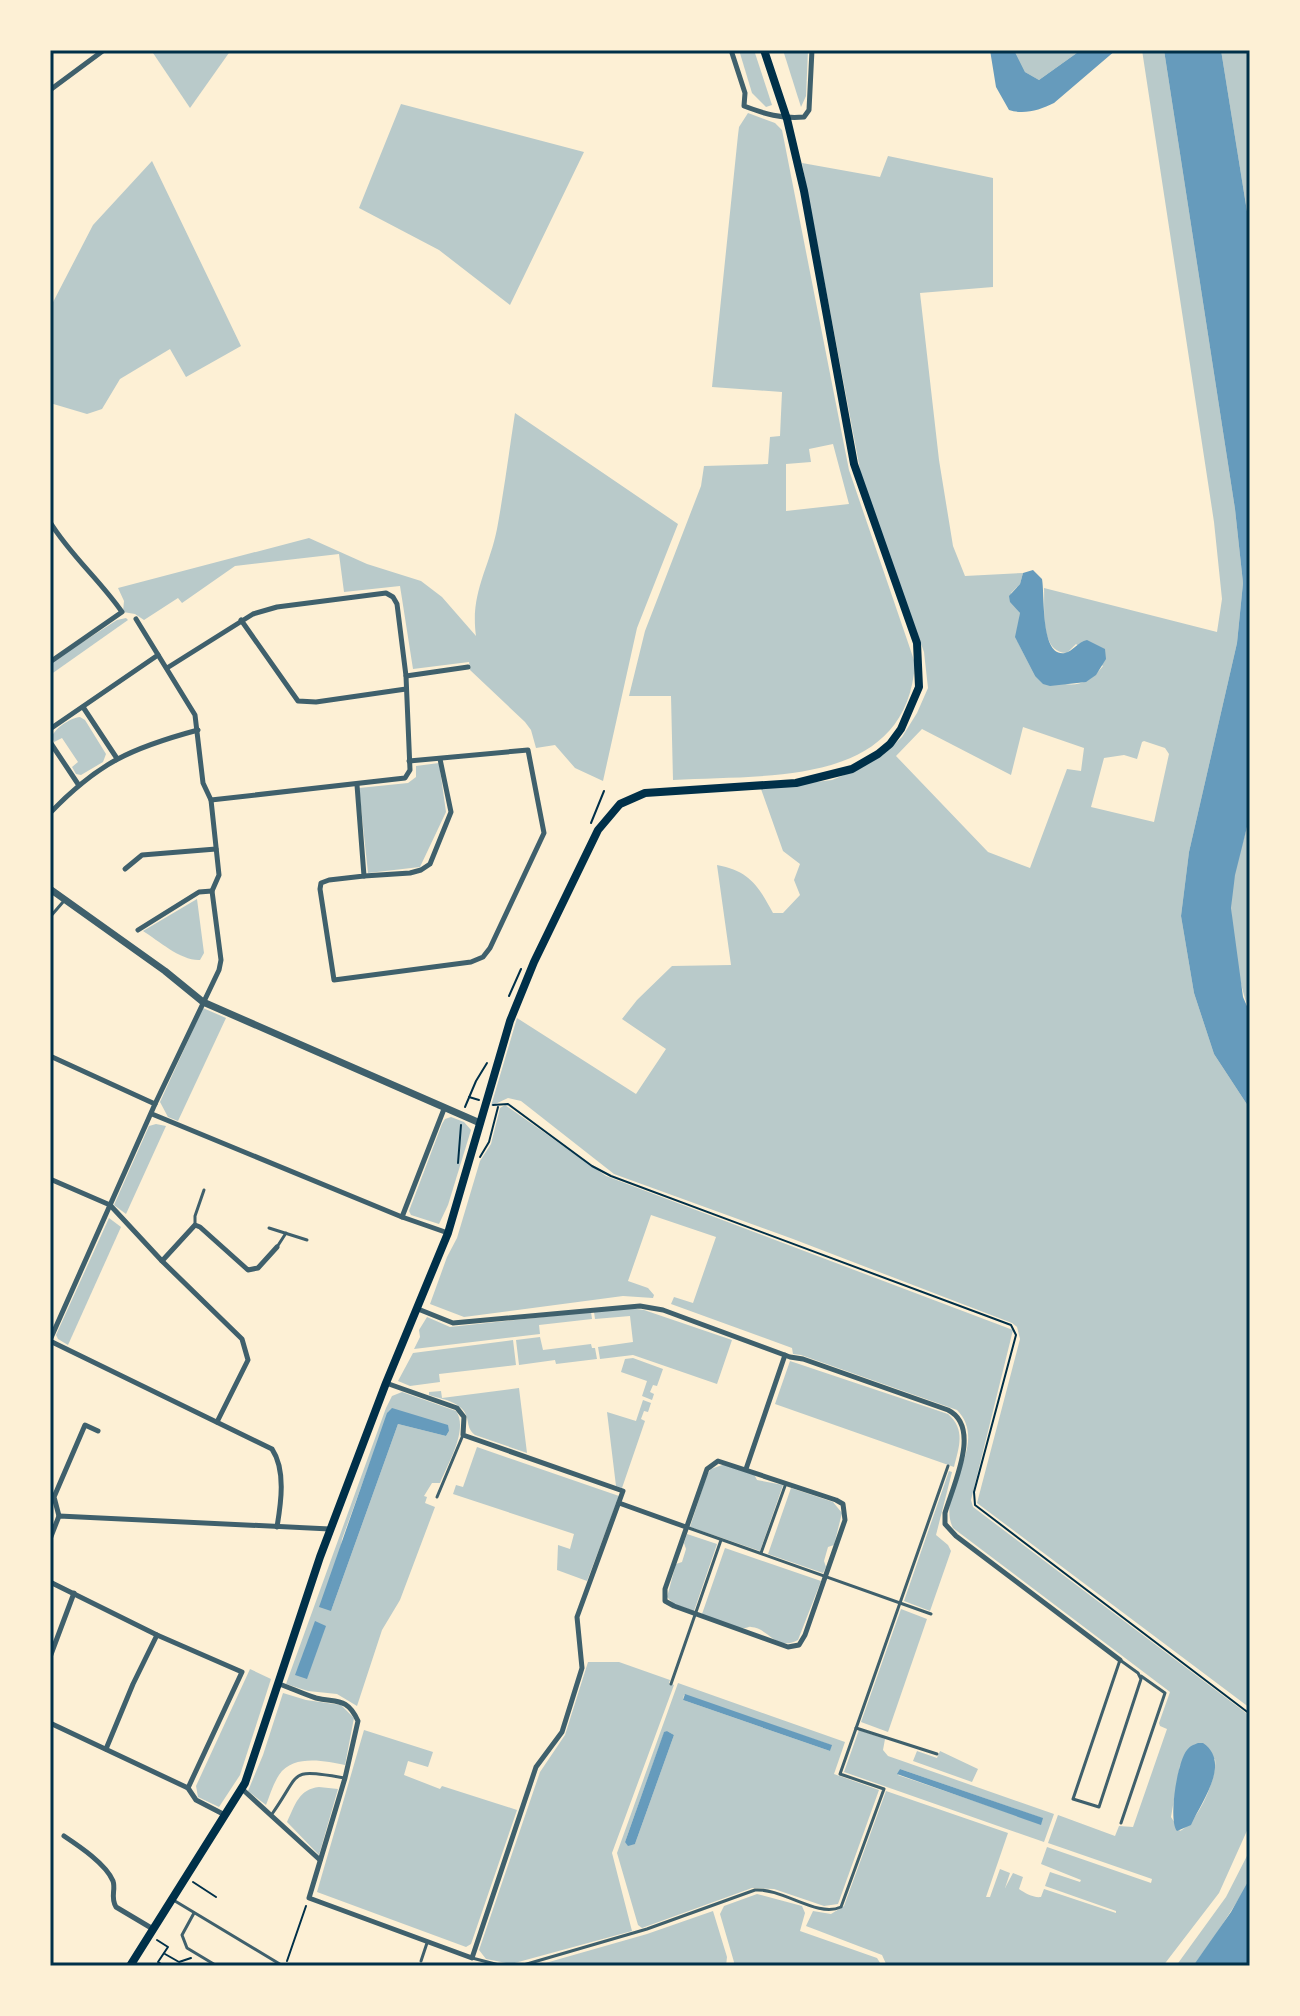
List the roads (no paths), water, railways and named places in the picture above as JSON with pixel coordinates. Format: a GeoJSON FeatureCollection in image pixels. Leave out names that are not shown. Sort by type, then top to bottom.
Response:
{"type":"FeatureCollection","features":[{"type":"Feature","properties":{"kind":"main road"},"geometry":{"type":"LineString","coordinates":[[130,1966],[225,1815],[253,1764],[331,1529],[386,1383],[448,1233],[510,1021],[534,962],[598,830],[614,809],[645,793],[796,783],[852,769],[890,744],[901,729],[919,687],[917,643],[854,464],[804,191],[787,119],[764,50]]}},
{"type":"Feature","properties":{"kind":"street"},"geometry":{"type":"LineString","coordinates":[[50,90],[104,50]]}},
{"type":"Feature","properties":{"kind":"street"},"geometry":{"type":"LineString","coordinates":[[731,50],[745,93],[744,106],[787,119],[804,117],[809,110],[812,50]]}},
{"type":"Feature","properties":{"kind":"street"},"geometry":{"type":"LineString","coordinates":[[50,522],[60,539],[105,587],[122,612],[50,662]]}},
{"type":"Feature","properties":{"kind":"street"},"geometry":{"type":"LineString","coordinates":[[167,668],[241,620],[277,607],[386,593],[397,604],[406,676],[410,770],[405,778],[211,800]]}},
{"type":"Feature","properties":{"kind":"street"},"geometry":{"type":"LineString","coordinates":[[136,619],[192,707],[198,730],[203,783],[211,800],[219,875],[212,891],[221,960],[52,1329],[50,1340],[272,1449],[279,1460],[281,1474],[277,1527]]}},
{"type":"Feature","properties":{"kind":"street"},"geometry":{"type":"LineString","coordinates":[[241,620],[298,701],[316,702],[406,689]]}},
{"type":"Feature","properties":{"kind":"street"},"geometry":{"type":"LineString","coordinates":[[50,729],[158,655]]}},
{"type":"Feature","properties":{"kind":"street"},"geometry":{"type":"LineString","coordinates":[[406,676],[468,667]]}},
{"type":"Feature","properties":{"kind":"street"},"geometry":{"type":"LineString","coordinates":[[83,707],[116,757]]}},
{"type":"Feature","properties":{"kind":"street"},"geometry":{"type":"LineString","coordinates":[[50,813],[78,784],[116,757],[198,730]]}},
{"type":"Feature","properties":{"kind":"street"},"geometry":{"type":"LineString","coordinates":[[50,742],[78,784]]}},
{"type":"Feature","properties":{"kind":"street"},"geometry":{"type":"LineString","coordinates":[[409,761],[528,750],[544,833],[483,957],[471,962],[334,980],[321,883],[410,873],[430,864],[451,812],[440,759]]}},
{"type":"Feature","properties":{"kind":"street"},"geometry":{"type":"LineString","coordinates":[[357,785],[364,876]]}},
{"type":"Feature","properties":{"kind":"street"},"geometry":{"type":"LineString","coordinates":[[125,869],[142,855],[216,849]]}},
{"type":"Feature","properties":{"kind":"street"},"geometry":{"type":"LineString","coordinates":[[50,889],[203,1002],[480,1123]]}},
{"type":"Feature","properties":{"kind":"street"},"geometry":{"type":"LineString","coordinates":[[138,930],[199,892],[212,891]]}},
{"type":"Feature","properties":{"kind":"street"},"geometry":{"type":"LineString","coordinates":[[50,1056],[155,1104]]}},
{"type":"Feature","properties":{"kind":"street"},"geometry":{"type":"LineString","coordinates":[[402,1217],[444,1109]]}},
{"type":"Feature","properties":{"kind":"street"},"geometry":{"type":"LineString","coordinates":[[152,1114],[448,1233]]}},
{"type":"Feature","properties":{"kind":"street"},"geometry":{"type":"LineString","coordinates":[[50,1179],[110,1205],[242,1339],[248,1360],[217,1422]]}},
{"type":"Feature","properties":{"kind":"street"},"geometry":{"type":"LineString","coordinates":[[162,1261],[195,1225],[248,1270],[258,1268],[277,1247]]}},
{"type":"Feature","properties":{"kind":"street"},"geometry":{"type":"LineString","coordinates":[[418,1309],[453,1323],[640,1306],[663,1310],[948,1410],[958,1416],[964,1426],[965,1438],[945,1513],[945,1524],[956,1536],[1120,1660]]}},
{"type":"Feature","properties":{"kind":"street"},"geometry":{"type":"LineString","coordinates":[[746,1469],[785,1355]]}},
{"type":"Feature","properties":{"kind":"street"},"geometry":{"type":"LineString","coordinates":[[279,1684],[318,1698],[340,1700],[358,1721],[345,1778],[309,1898],[472,1958],[536,1767],[562,1732],[582,1668],[577,1617],[623,1491],[463,1435],[464,1417],[457,1408],[386,1383]]}},
{"type":"Feature","properties":{"kind":"street"},"geometry":{"type":"LineString","coordinates":[[50,1539],[59,1516],[54,1497],[80,1436],[85,1425],[98,1431]]}},
{"type":"Feature","properties":{"kind":"street"},"geometry":{"type":"LineString","coordinates":[[726,1462],[786,1483],[843,1504],[845,1520],[802,1642],[788,1647],[668,1604],[664,1597],[707,1469],[712,1464],[726,1462]]}},
{"type":"Feature","properties":{"kind":"street"},"geometry":{"type":"LineString","coordinates":[[619,1503],[686,1527]]}},
{"type":"Feature","properties":{"kind":"street"},"geometry":{"type":"LineString","coordinates":[[59,1516],[331,1529]]}},
{"type":"Feature","properties":{"kind":"street"},"geometry":{"type":"LineString","coordinates":[[50,1582],[157,1635],[242,1672],[188,1788]]}},
{"type":"Feature","properties":{"kind":"street"},"geometry":{"type":"LineString","coordinates":[[50,1657],[74,1593]]}},
{"type":"Feature","properties":{"kind":"street"},"geometry":{"type":"LineString","coordinates":[[106,1749],[157,1635]]}},
{"type":"Feature","properties":{"kind":"street"},"geometry":{"type":"LineString","coordinates":[[50,1723],[188,1788],[196,1800],[225,1815]]}},
{"type":"Feature","properties":{"kind":"street"},"geometry":{"type":"LineString","coordinates":[[241,1788],[320,1860]]}},
{"type":"Feature","properties":{"kind":"street"},"geometry":{"type":"LineString","coordinates":[[64,1836],[88,1852],[111,1879],[116,1907],[151,1932]]}},
{"type":"Feature","properties":{"kind":"lane"},"geometry":{"type":"LineString","coordinates":[[50,917],[65,899]]}},
{"type":"Feature","properties":{"kind":"lane"},"geometry":{"type":"LineString","coordinates":[[195,1225],[204,1190]]}},
{"type":"Feature","properties":{"kind":"lane"},"geometry":{"type":"LineString","coordinates":[[269,1228],[307,1240]]}},
{"type":"Feature","properties":{"kind":"lane"},"geometry":{"type":"LineString","coordinates":[[277,1247],[286,1233]]}},
{"type":"Feature","properties":{"kind":"lane"},"geometry":{"type":"LineString","coordinates":[[437,1497],[463,1435]]}},
{"type":"Feature","properties":{"kind":"lane"},"geometry":{"type":"LineString","coordinates":[[520,1966],[647,1929],[755,1890],[769,1890],[824,1910],[841,1907],[884,1789],[840,1774],[948,1466]]}},
{"type":"Feature","properties":{"kind":"lane"},"geometry":{"type":"LineString","coordinates":[[761,1553],[786,1483]]}},
{"type":"Feature","properties":{"kind":"lane"},"geometry":{"type":"LineString","coordinates":[[686,1527],[931,1614]]}},
{"type":"Feature","properties":{"kind":"lane"},"geometry":{"type":"LineString","coordinates":[[671,1684],[721,1539]]}},
{"type":"Feature","properties":{"kind":"lane"},"geometry":{"type":"LineString","coordinates":[[1121,1823],[1165,1693],[1120,1660],[1073,1799],[1099,1807],[1141,1676]]}},
{"type":"Feature","properties":{"kind":"lane"},"geometry":{"type":"LineString","coordinates":[[856,1728],[937,1754]]}},
{"type":"Feature","properties":{"kind":"lane"},"geometry":{"type":"LineString","coordinates":[[272,1814],[299,1774],[308,1772],[345,1778]]}},
{"type":"Feature","properties":{"kind":"lane"},"geometry":{"type":"LineString","coordinates":[[172,1899],[284,1966]]}},
{"type":"Feature","properties":{"kind":"lane"},"geometry":{"type":"LineString","coordinates":[[194,1913],[182,1935],[187,1948],[217,1966]]}},
{"type":"Feature","properties":{"kind":"lane"},"geometry":{"type":"LineString","coordinates":[[421,1961],[427,1943]]}},
{"type":"Feature","properties":{"kind":"lane"},"geometry":{"type":"LineString","coordinates":[[472,1958],[503,1966]]}},
{"type":"Feature","properties":{"kind":"water"},"geometry":{"type":"Polygon","coordinates":[[[990,50],[1014,50],[1025,72],[1039,80],[1081,50],[1116,50],[1054,103],[1038,110],[1020,112],[1009,110],[996,87],[990,50]]]}},
{"type":"Feature","properties":{"kind":"water"},"geometry":{"type":"Polygon","coordinates":[[[1164,50],[1221,50],[1250,230],[1250,815],[1235,875],[1231,908],[1243,997],[1250,1013],[1250,1109],[1214,1054],[1194,993],[1181,916],[1189,852],[1237,643],[1243,583],[1235,509],[1164,50]]]}},
{"type":"Feature","properties":{"kind":"water"},"geometry":{"type":"Polygon","coordinates":[[[1033,570],[1042,579],[1045,624],[1051,646],[1057,652],[1065,653],[1087,640],[1105,649],[1106,659],[1096,675],[1086,682],[1043,684],[1035,676],[1015,637],[1020,613],[1010,602],[1009,596],[1020,584],[1023,573],[1033,570]]]}},
{"type":"Feature","properties":{"kind":"water"},"geometry":{"type":"Polygon","coordinates":[[[392,1408],[448,1425],[449,1431],[446,1436],[398,1424],[331,1611],[319,1607],[387,1413],[392,1408]]]}},
{"type":"Feature","properties":{"kind":"water"},"geometry":{"type":"Polygon","coordinates":[[[315,1621],[326,1626],[307,1679],[295,1675],[315,1621]]]}},
{"type":"Feature","properties":{"kind":"water"},"geometry":{"type":"Polygon","coordinates":[[[685,1694],[832,1745],[830,1751],[683,1700],[685,1694]]]}},
{"type":"Feature","properties":{"kind":"water"},"geometry":{"type":"Polygon","coordinates":[[[664,1732],[674,1735],[635,1844],[628,1846],[625,1842],[664,1732]]]}},
{"type":"Feature","properties":{"kind":"water"},"geometry":{"type":"Polygon","coordinates":[[[1198,1743],[1203,1743],[1211,1751],[1215,1772],[1191,1825],[1177,1831],[1173,1815],[1177,1778],[1183,1756],[1198,1743]]]}},
{"type":"Feature","properties":{"kind":"water"},"geometry":{"type":"Polygon","coordinates":[[[900,1769],[1043,1818],[1041,1825],[897,1774],[900,1769]]]}},
{"type":"Feature","properties":{"kind":"water"},"geometry":{"type":"Polygon","coordinates":[[[1250,1878],[1250,1966],[1193,1966],[1231,1912],[1250,1878]]]}}]}
